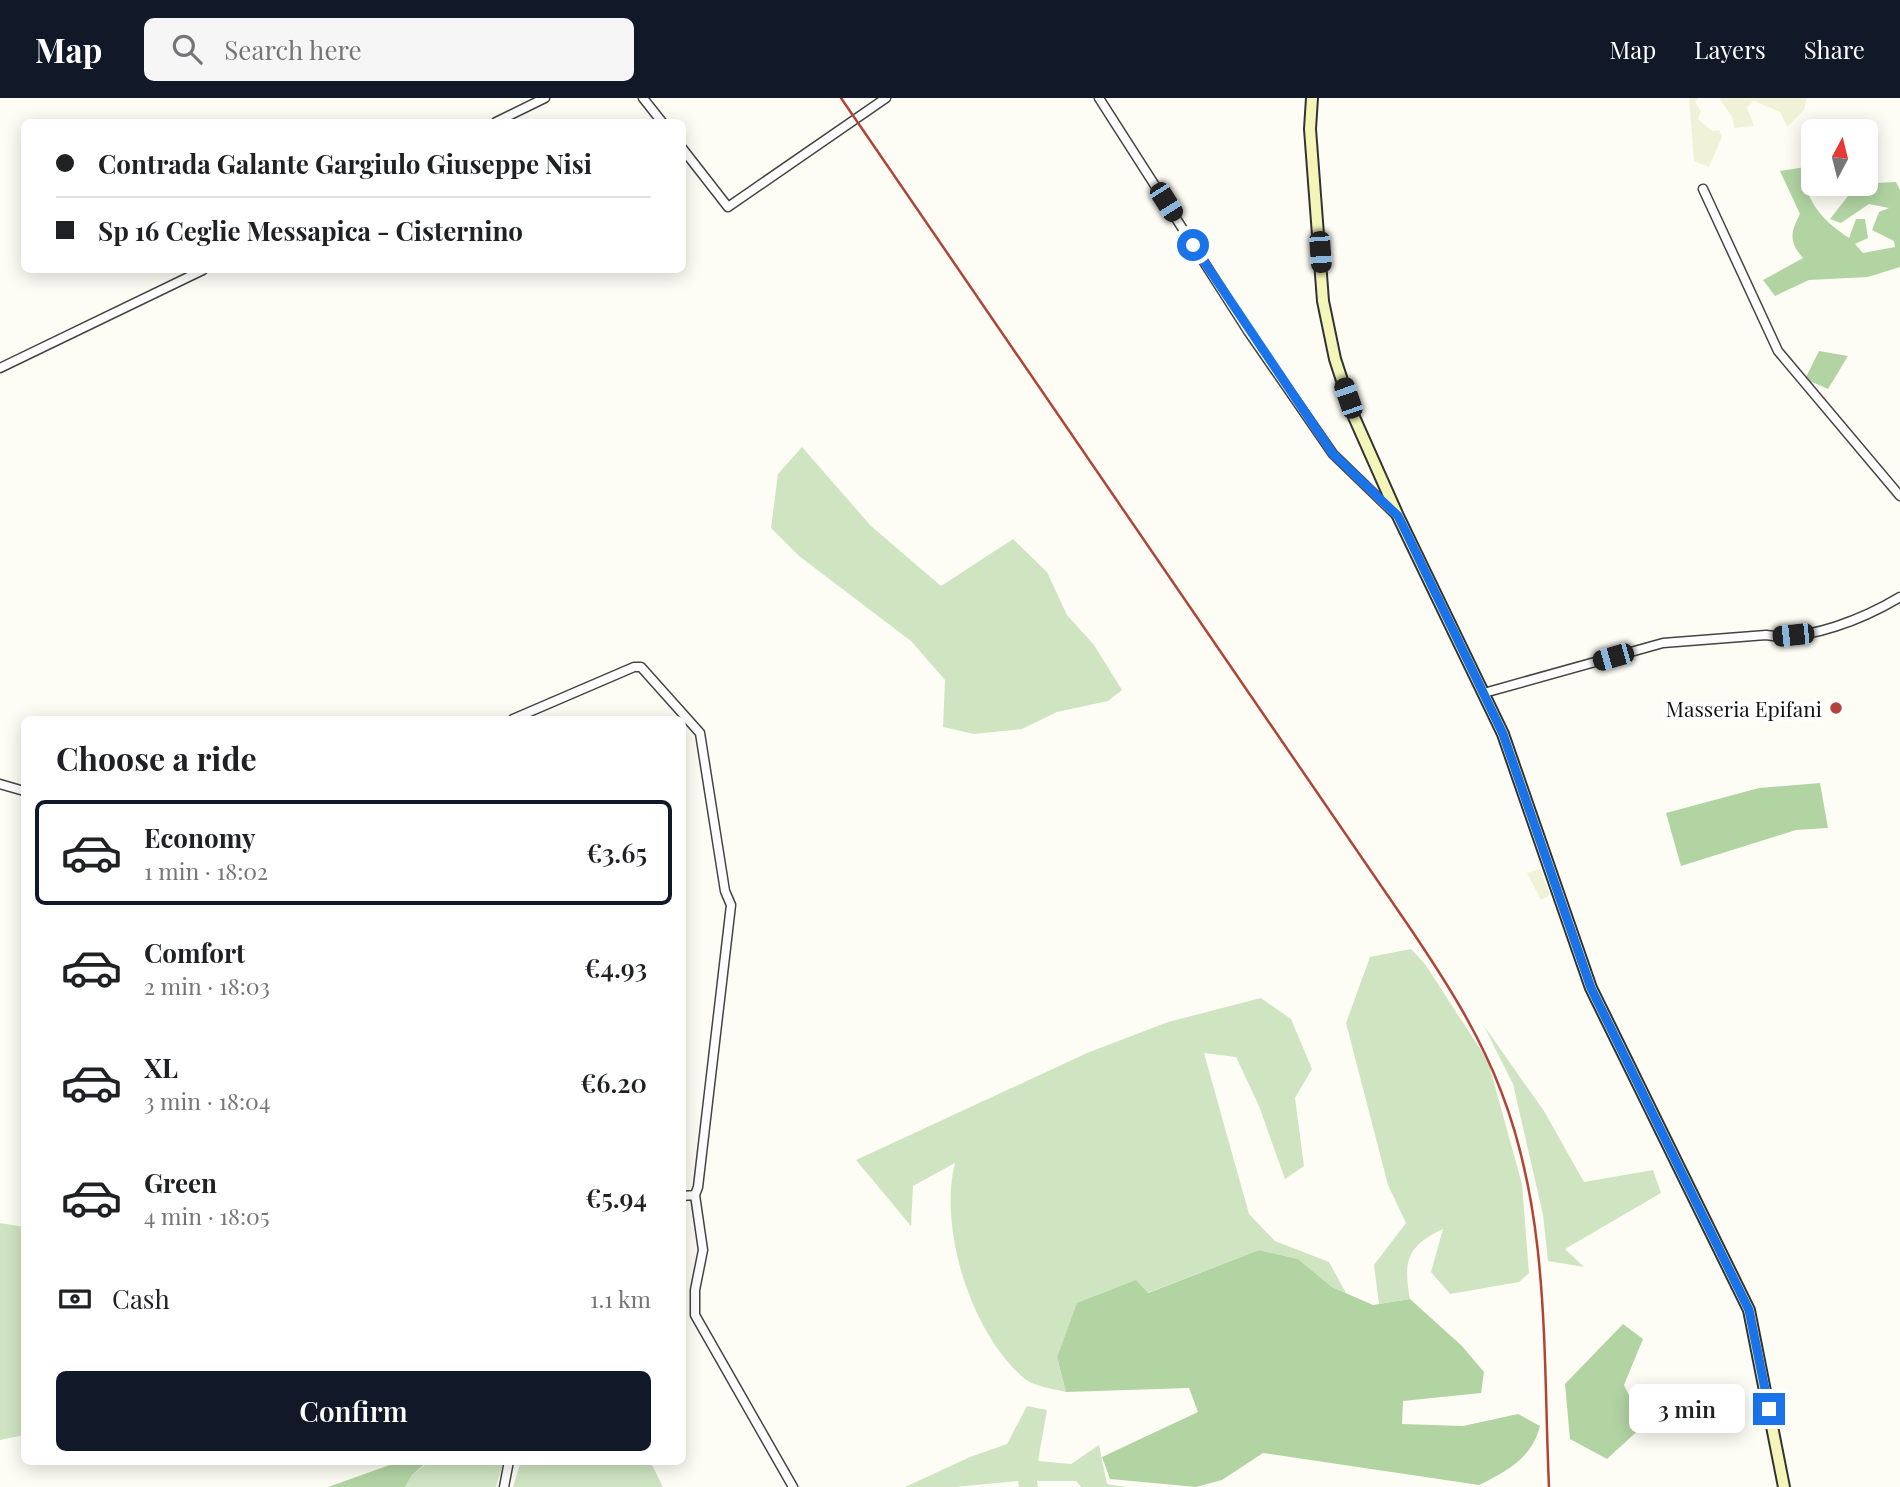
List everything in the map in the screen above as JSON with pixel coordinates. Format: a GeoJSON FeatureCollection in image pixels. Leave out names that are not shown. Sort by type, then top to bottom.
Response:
{"type":"FeatureCollection","features":[{"type":"Feature","properties":{"kind":"main road"},"geometry":{"type":"LineString","coordinates":[[1312,98],[1310,128],[1323,301],[1335,359],[1354,417],[1398,516],[1503,734],[1591,988],[1749,1310],[1784,1487]]}},
{"type":"Feature","properties":{"kind":"street"},"geometry":{"type":"LineString","coordinates":[[502,119],[545,98]]}},
{"type":"Feature","properties":{"kind":"street"},"geometry":{"type":"LineString","coordinates":[[643,98],[660,119]]}},
{"type":"Feature","properties":{"kind":"street"},"geometry":{"type":"LineString","coordinates":[[686,153],[728,207],[886,98]]}},
{"type":"Feature","properties":{"kind":"street"},"geometry":{"type":"LineString","coordinates":[[1099,98],[1248,331],[1333,454],[1398,516]]}},
{"type":"Feature","properties":{"kind":"street"},"geometry":{"type":"LineString","coordinates":[[1703,189],[1778,351],[1900,496]]}},
{"type":"Feature","properties":{"kind":"street"},"geometry":{"type":"LineString","coordinates":[[0,368],[197,273]]}},
{"type":"Feature","properties":{"kind":"street"},"geometry":{"type":"LineString","coordinates":[[1484,693],[1663,643],[1766,635],[1778,637],[1812,631],[1849,620],[1900,597]]}},
{"type":"Feature","properties":{"kind":"street"},"geometry":{"type":"LineString","coordinates":[[520,716],[634,667],[641,667],[685,716]]}},
{"type":"Feature","properties":{"kind":"street"},"geometry":{"type":"LineString","coordinates":[[686,717],[700,733],[725,891],[731,905],[695,1195],[703,1250],[695,1290],[695,1315],[793,1487]]}},
{"type":"Feature","properties":{"kind":"street"},"geometry":{"type":"LineString","coordinates":[[0,784],[21,790]]}},
{"type":"Feature","properties":{"kind":"street"},"geometry":{"type":"LineString","coordinates":[[686,1196],[695,1195]]}},
{"type":"Feature","properties":{"kind":"street"},"geometry":{"type":"LineString","coordinates":[[504,1487],[508,1465]]}},
{"type":"Feature","properties":{"kind":"green space"},"geometry":{"type":"Polygon","coordinates":[[[1689,98],[1698,98],[1695,102],[1701,111],[1698,119],[1712,131],[1719,130],[1722,137],[1709,167],[1694,161],[1689,98]]]}},
{"type":"Feature","properties":{"kind":"green space"},"geometry":{"type":"Polygon","coordinates":[[[1719,98],[1807,98],[1804,110],[1787,127],[1780,112],[1754,101],[1747,107],[1754,126],[1734,128],[1733,118],[1719,98]]]}},
{"type":"Feature","properties":{"kind":"green space"},"geometry":{"type":"Polygon","coordinates":[[[1801,168],[1801,196],[1810,196],[1823,217],[1849,238],[1856,219],[1865,219],[1868,238],[1855,244],[1863,253],[1895,247],[1894,241],[1872,230],[1879,212],[1889,208],[1869,204],[1841,223],[1830,219],[1848,196],[1878,196],[1878,183],[1896,182],[1900,190],[1900,267],[1868,277],[1809,280],[1775,296],[1763,280],[1803,258],[1792,237],[1800,214],[1780,171],[1801,168]]]}},
{"type":"Feature","properties":{"kind":"green space"},"geometry":{"type":"Polygon","coordinates":[[[1819,351],[1848,356],[1828,389],[1805,379],[1819,351]]]}},
{"type":"Feature","properties":{"kind":"green space"},"geometry":{"type":"Polygon","coordinates":[[[802,447],[871,526],[941,586],[1013,539],[1047,572],[1067,615],[1094,645],[1122,690],[1108,701],[1057,712],[1022,729],[974,734],[943,727],[945,680],[911,641],[799,556],[771,528],[778,474],[802,447]]]}},
{"type":"Feature","properties":{"kind":"green space"},"geometry":{"type":"Polygon","coordinates":[[[1820,783],[1828,828],[1796,830],[1681,866],[1666,813],[1759,788],[1820,783]]]}},
{"type":"Feature","properties":{"kind":"green space"},"geometry":{"type":"Polygon","coordinates":[[[1540,869],[1550,895],[1541,900],[1527,873],[1540,869]]]}},
{"type":"Feature","properties":{"kind":"green space"},"geometry":{"type":"Polygon","coordinates":[[[1411,949],[1425,964],[1488,1061],[1522,1184],[1529,1273],[1519,1282],[1450,1294],[1431,1272],[1443,1229],[1422,1242],[1410,1256],[1407,1274],[1410,1299],[1379,1304],[1374,1265],[1406,1223],[1388,1185],[1346,1023],[1370,957],[1411,949]]]}},
{"type":"Feature","properties":{"kind":"green space"},"geometry":{"type":"Polygon","coordinates":[[[1261,998],[1291,1019],[1312,1069],[1295,1098],[1304,1166],[1285,1179],[1259,1106],[1236,1057],[1204,1053],[1249,1214],[1275,1241],[1329,1262],[1346,1293],[1332,1287],[1298,1259],[1259,1250],[1147,1293],[1136,1281],[1077,1304],[1057,1357],[1066,1392],[1029,1382],[1006,1360],[989,1336],[964,1279],[951,1218],[951,1189],[955,1163],[913,1186],[911,1226],[856,1160],[1087,1053],[1168,1022],[1261,998]]]}},
{"type":"Feature","properties":{"kind":"green space"},"geometry":{"type":"Polygon","coordinates":[[[1484,1026],[1544,1111],[1584,1182],[1653,1170],[1661,1193],[1565,1249],[1584,1267],[1548,1261],[1543,1215],[1513,1084],[1484,1026]]]}},
{"type":"Feature","properties":{"kind":"green space"},"geometry":{"type":"Polygon","coordinates":[[[0,1223],[21,1226],[21,1436],[0,1440],[0,1223]]]}},
{"type":"Feature","properties":{"kind":"green space"},"geometry":{"type":"Polygon","coordinates":[[[1259,1250],[1298,1259],[1332,1287],[1373,1305],[1410,1299],[1462,1346],[1484,1372],[1481,1393],[1403,1401],[1402,1424],[1463,1426],[1518,1414],[1540,1426],[1531,1447],[1508,1469],[1479,1485],[1263,1453],[1222,1480],[1196,1487],[1110,1479],[1102,1457],[1198,1412],[1189,1388],[1066,1392],[1057,1357],[1077,1303],[1136,1280],[1148,1293],[1259,1250]]]}},
{"type":"Feature","properties":{"kind":"green space"},"geometry":{"type":"Polygon","coordinates":[[[1623,1324],[1643,1339],[1624,1385],[1644,1425],[1607,1459],[1570,1439],[1565,1384],[1623,1324]]]}},
{"type":"Feature","properties":{"kind":"green space"},"geometry":{"type":"Polygon","coordinates":[[[1027,1406],[1047,1410],[1038,1461],[1071,1464],[1099,1445],[1107,1484],[1127,1487],[1081,1487],[1076,1481],[1037,1481],[1038,1487],[1019,1487],[1018,1481],[955,1487],[905,1487],[970,1457],[1007,1444],[1027,1406]]]}},
{"type":"Feature","properties":{"kind":"green space"},"geometry":{"type":"Polygon","coordinates":[[[390,1465],[423,1465],[412,1475],[405,1487],[328,1487],[390,1465]]]}},
{"type":"Feature","properties":{"kind":"green space"},"geometry":{"type":"Polygon","coordinates":[[[425,1465],[503,1465],[496,1487],[405,1487],[412,1475],[425,1465]]]}},
{"type":"Feature","properties":{"kind":"green space"},"geometry":{"type":"Polygon","coordinates":[[[520,1465],[652,1465],[663,1487],[513,1487],[520,1465]]]}},
{"type":"Feature","properties":{"kind":"railway"},"geometry":{"type":"LineString","coordinates":[[841,98],[1410,928],[1472,1028],[1501,1091],[1517,1139],[1528,1187],[1541,1286],[1549,1487]]}},
{"type":"Feature","properties":{"kind":"place","name":"Masseria Epifani"},"geometry":{"type":"Point","coordinates":[1836,708]}},
{"type":"Feature","properties":{"kind":"route"},"geometry":{"type":"LineString","coordinates":[[1193,245],[1248,331],[1333,454],[1398,516],[1408,536],[1503,734],[1591,988],[1749,1310],[1769,1409]]}}]}
